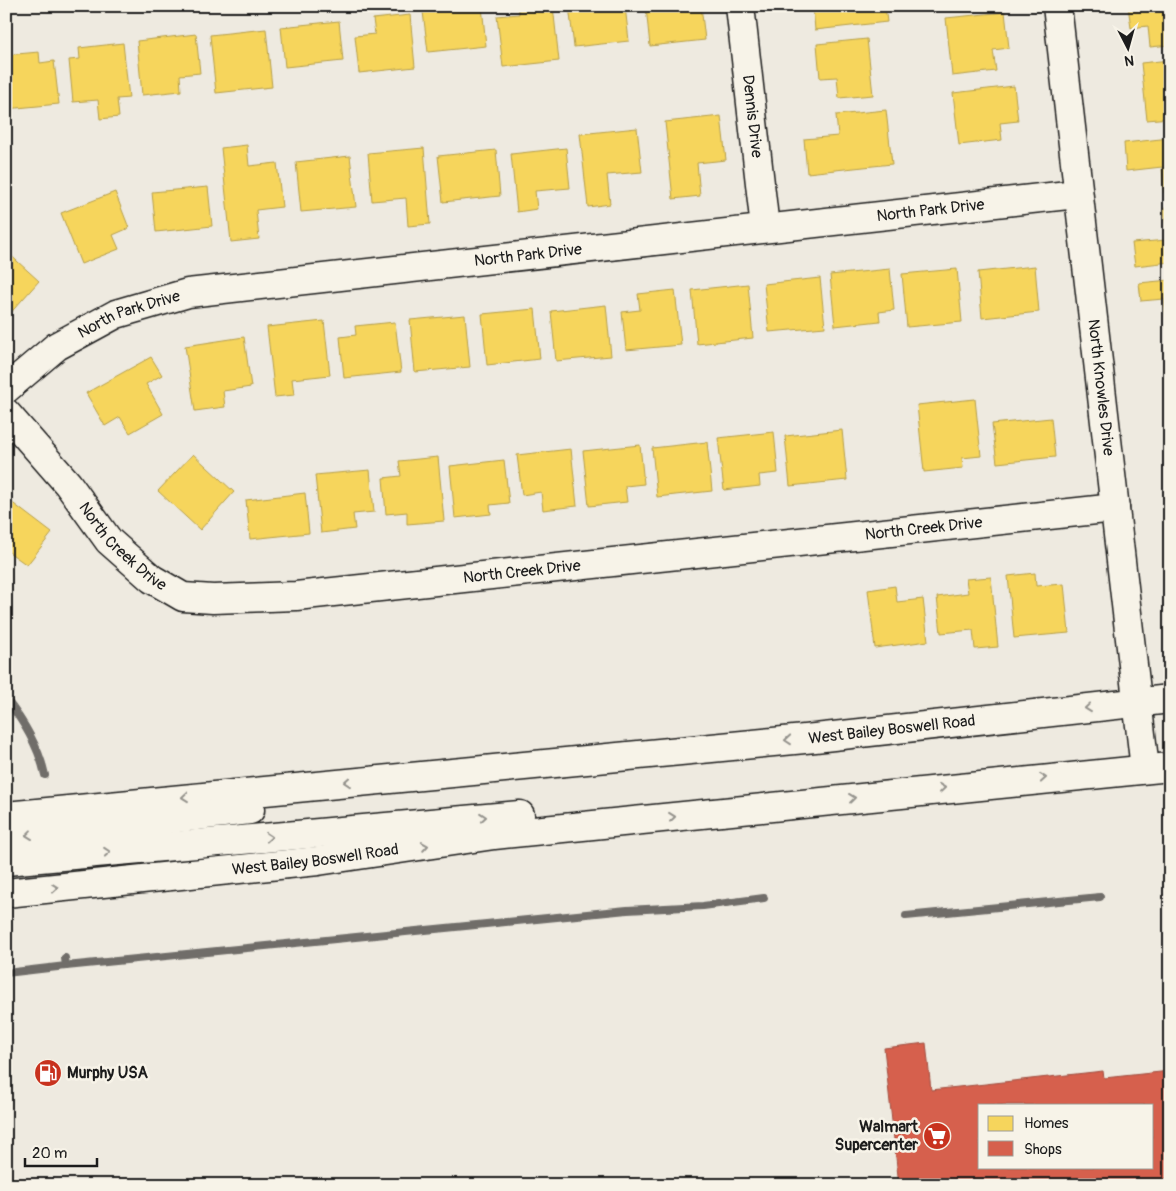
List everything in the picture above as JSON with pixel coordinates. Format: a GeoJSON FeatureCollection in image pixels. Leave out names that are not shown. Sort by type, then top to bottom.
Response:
{"type":"FeatureCollection","features":[{"type":"Feature","properties":{"kind":"main road","name":"Dennis Drive"},"geometry":{"type":"LineString","coordinates":[[740,6],[765,228]]}},
{"type":"Feature","properties":{"kind":"main road","name":"North Knowles Drive"},"geometry":{"type":"LineString","coordinates":[[1057,6],[1077,194],[1137,702],[1157,768]]}},
{"type":"Feature","properties":{"kind":"main road","name":"North Park Drive"},"geometry":{"type":"LineString","coordinates":[[6,389],[57,346],[108,318],[188,293],[1077,194]]}},
{"type":"Feature","properties":{"kind":"main road","name":"North Creek Drive"},"geometry":{"type":"LineString","coordinates":[[6,414],[68,484],[109,541],[152,579],[183,597],[213,599],[296,596],[1115,508]]}},
{"type":"Feature","properties":{"kind":"main road","name":"West Bailey Boswell Road"},"geometry":{"type":"LineString","coordinates":[[6,816],[815,738],[1170,699]]}},
{"type":"Feature","properties":{"kind":"main road","name":"West Bailey Boswell Road"},"geometry":{"type":"LineString","coordinates":[[6,837],[507,782],[615,756]]}},
{"type":"Feature","properties":{"kind":"main road","name":"West Bailey Boswell Road"},"geometry":{"type":"LineString","coordinates":[[6,893],[318,861],[494,835],[1157,768]]}},
{"type":"Feature","properties":{"kind":"main road","name":"West Bailey Boswell Road"},"geometry":{"type":"LineString","coordinates":[[6,861],[510,814],[624,822]]}},
{"type":"Feature","properties":{"kind":"building: Homes"},"geometry":{"type":"Polygon","coordinates":[[[482,6],[486,46],[428,52],[423,12],[482,6]]]}},
{"type":"Feature","properties":{"kind":"building: Homes"},"geometry":{"type":"Polygon","coordinates":[[[518,6],[553,6],[559,61],[503,67],[497,16],[519,14],[518,6]]]}},
{"type":"Feature","properties":{"kind":"building: Homes"},"geometry":{"type":"Polygon","coordinates":[[[569,6],[625,6],[629,41],[574,47],[569,6]]]}},
{"type":"Feature","properties":{"kind":"building: Homes"},"geometry":{"type":"Polygon","coordinates":[[[701,6],[705,40],[650,46],[646,7],[701,6]]]}},
{"type":"Feature","properties":{"kind":"building: Homes"},"geometry":{"type":"Polygon","coordinates":[[[813,6],[885,6],[887,22],[815,30],[813,6]]]}},
{"type":"Feature","properties":{"kind":"building: Homes"},"geometry":{"type":"Polygon","coordinates":[[[1128,6],[1170,6],[1170,45],[1150,47],[1148,26],[1131,28],[1128,6]]]}},
{"type":"Feature","properties":{"kind":"building: Homes"},"geometry":{"type":"Polygon","coordinates":[[[1005,12],[1009,48],[993,50],[996,71],[952,76],[946,18],[1005,12]]]}},
{"type":"Feature","properties":{"kind":"building: Homes"},"geometry":{"type":"Polygon","coordinates":[[[410,15],[415,67],[359,73],[355,36],[375,34],[373,19],[410,15]]]}},
{"type":"Feature","properties":{"kind":"building: Homes"},"geometry":{"type":"Polygon","coordinates":[[[339,21],[343,61],[285,67],[281,27],[339,21]]]}},
{"type":"Feature","properties":{"kind":"building: Homes"},"geometry":{"type":"Polygon","coordinates":[[[266,29],[272,87],[216,93],[210,35],[266,29]]]}},
{"type":"Feature","properties":{"kind":"building: Homes"},"geometry":{"type":"Polygon","coordinates":[[[196,34],[200,73],[180,75],[181,91],[142,95],[137,41],[196,34]]]}},
{"type":"Feature","properties":{"kind":"building: Homes"},"geometry":{"type":"Polygon","coordinates":[[[867,39],[873,95],[839,98],[837,77],[820,78],[817,44],[867,39]]]}},
{"type":"Feature","properties":{"kind":"building: Homes"},"geometry":{"type":"Polygon","coordinates":[[[123,43],[129,98],[117,99],[119,117],[100,119],[98,100],[73,102],[69,60],[80,59],[79,48],[123,43]]]}},
{"type":"Feature","properties":{"kind":"building: Homes"},"geometry":{"type":"Polygon","coordinates":[[[39,52],[40,63],[54,61],[59,104],[6,109],[6,55],[39,52]]]}},
{"type":"Feature","properties":{"kind":"building: Homes"},"geometry":{"type":"Polygon","coordinates":[[[1170,60],[1170,118],[1147,120],[1141,63],[1170,60]]]}},
{"type":"Feature","properties":{"kind":"building: Homes"},"geometry":{"type":"Polygon","coordinates":[[[1014,86],[1018,121],[1000,123],[1002,140],[959,145],[953,93],[1014,86]]]}},
{"type":"Feature","properties":{"kind":"building: Homes"},"geometry":{"type":"Polygon","coordinates":[[[886,110],[892,164],[807,173],[804,139],[838,136],[836,115],[886,110]]]}},
{"type":"Feature","properties":{"kind":"building: Homes"},"geometry":{"type":"Polygon","coordinates":[[[721,116],[726,160],[697,163],[700,196],[673,199],[665,122],[721,116]]]}},
{"type":"Feature","properties":{"kind":"building: Homes"},"geometry":{"type":"Polygon","coordinates":[[[637,128],[642,172],[607,175],[610,204],[588,207],[580,134],[637,128]]]}},
{"type":"Feature","properties":{"kind":"building: Homes"},"geometry":{"type":"Polygon","coordinates":[[[1170,138],[1170,192],[1164,193],[1162,167],[1126,171],[1124,143],[1170,138]]]}},
{"type":"Feature","properties":{"kind":"building: Homes"},"geometry":{"type":"Polygon","coordinates":[[[247,145],[249,166],[277,163],[282,207],[256,210],[259,239],[231,242],[221,148],[247,145]]]}},
{"type":"Feature","properties":{"kind":"building: Homes"},"geometry":{"type":"Polygon","coordinates":[[[424,148],[430,224],[408,226],[406,198],[372,201],[368,153],[424,148]]]}},
{"type":"Feature","properties":{"kind":"building: Homes"},"geometry":{"type":"Polygon","coordinates":[[[566,148],[570,188],[535,191],[537,209],[517,212],[511,154],[566,148]]]}},
{"type":"Feature","properties":{"kind":"building: Homes"},"geometry":{"type":"Polygon","coordinates":[[[496,150],[500,196],[443,202],[438,156],[496,150]]]}},
{"type":"Feature","properties":{"kind":"building: Homes"},"geometry":{"type":"Polygon","coordinates":[[[350,156],[356,207],[301,212],[296,162],[350,156]]]}},
{"type":"Feature","properties":{"kind":"building: Homes"},"geometry":{"type":"Polygon","coordinates":[[[208,187],[212,226],[156,232],[152,192],[208,187]]]}},
{"type":"Feature","properties":{"kind":"building: Homes"},"geometry":{"type":"Polygon","coordinates":[[[115,192],[129,228],[113,235],[119,249],[81,264],[61,213],[115,192]]]}},
{"type":"Feature","properties":{"kind":"building: Homes"},"geometry":{"type":"Polygon","coordinates":[[[1164,208],[1170,208],[1170,262],[1135,266],[1132,243],[1167,240],[1164,208]]]}},
{"type":"Feature","properties":{"kind":"building: Homes"},"geometry":{"type":"Polygon","coordinates":[[[6,251],[39,281],[6,318],[6,251]]]}},
{"type":"Feature","properties":{"kind":"building: Homes"},"geometry":{"type":"Polygon","coordinates":[[[1035,266],[1039,312],[982,318],[978,272],[1035,266]]]}},
{"type":"Feature","properties":{"kind":"building: Homes"},"geometry":{"type":"Polygon","coordinates":[[[890,269],[894,310],[879,312],[880,321],[835,326],[830,275],[890,269]]]}},
{"type":"Feature","properties":{"kind":"building: Homes"},"geometry":{"type":"Polygon","coordinates":[[[957,269],[962,322],[907,327],[902,274],[957,269]]]}},
{"type":"Feature","properties":{"kind":"building: Homes"},"geometry":{"type":"Polygon","coordinates":[[[820,278],[825,327],[769,332],[764,284],[820,278]]]}},
{"type":"Feature","properties":{"kind":"building: Homes"},"geometry":{"type":"Polygon","coordinates":[[[1170,280],[1170,336],[1168,336],[1164,299],[1141,301],[1139,283],[1170,280]]]}},
{"type":"Feature","properties":{"kind":"building: Homes"},"geometry":{"type":"Polygon","coordinates":[[[748,284],[753,338],[697,344],[692,290],[748,284]]]}},
{"type":"Feature","properties":{"kind":"building: Homes"},"geometry":{"type":"Polygon","coordinates":[[[675,290],[681,345],[626,350],[622,312],[640,310],[638,294],[675,290]]]}},
{"type":"Feature","properties":{"kind":"building: Homes"},"geometry":{"type":"Polygon","coordinates":[[[606,305],[611,356],[556,361],[551,311],[606,305]]]}},
{"type":"Feature","properties":{"kind":"building: Homes"},"geometry":{"type":"Polygon","coordinates":[[[535,309],[540,359],[487,365],[482,314],[535,309]]]}},
{"type":"Feature","properties":{"kind":"building: Homes"},"geometry":{"type":"Polygon","coordinates":[[[465,315],[470,367],[415,372],[410,320],[465,315]]]}},
{"type":"Feature","properties":{"kind":"building: Homes"},"geometry":{"type":"Polygon","coordinates":[[[324,321],[330,375],[292,379],[294,395],[275,397],[267,327],[324,321]]]}},
{"type":"Feature","properties":{"kind":"building: Homes"},"geometry":{"type":"Polygon","coordinates":[[[395,322],[401,372],[344,378],[340,337],[356,335],[355,326],[395,322]]]}},
{"type":"Feature","properties":{"kind":"building: Homes"},"geometry":{"type":"Polygon","coordinates":[[[244,337],[251,387],[223,391],[225,407],[195,411],[185,346],[244,337]]]}},
{"type":"Feature","properties":{"kind":"building: Homes"},"geometry":{"type":"Polygon","coordinates":[[[151,357],[162,375],[146,384],[163,414],[130,433],[120,417],[105,426],[86,393],[151,357]]]}},
{"type":"Feature","properties":{"kind":"building: Homes"},"geometry":{"type":"Polygon","coordinates":[[[975,399],[981,456],[962,458],[963,468],[924,472],[917,405],[975,399]]]}},
{"type":"Feature","properties":{"kind":"building: Homes"},"geometry":{"type":"Polygon","coordinates":[[[1051,418],[1055,457],[997,463],[992,424],[1051,418]]]}},
{"type":"Feature","properties":{"kind":"building: Homes"},"geometry":{"type":"Polygon","coordinates":[[[842,430],[847,480],[790,486],[785,436],[842,430]]]}},
{"type":"Feature","properties":{"kind":"building: Homes"},"geometry":{"type":"Polygon","coordinates":[[[774,432],[778,473],[759,475],[760,486],[724,490],[718,438],[774,432]]]}},
{"type":"Feature","properties":{"kind":"building: Homes"},"geometry":{"type":"Polygon","coordinates":[[[707,442],[712,491],[657,497],[652,448],[707,442]]]}},
{"type":"Feature","properties":{"kind":"building: Homes"},"geometry":{"type":"Polygon","coordinates":[[[640,445],[644,484],[625,486],[627,502],[589,506],[583,451],[640,445]]]}},
{"type":"Feature","properties":{"kind":"building: Homes"},"geometry":{"type":"Polygon","coordinates":[[[571,449],[577,506],[543,510],[541,492],[522,495],[517,455],[571,449]]]}},
{"type":"Feature","properties":{"kind":"building: Homes"},"geometry":{"type":"Polygon","coordinates":[[[193,454],[234,492],[200,530],[158,491],[193,454]]]}},
{"type":"Feature","properties":{"kind":"building: Homes"},"geometry":{"type":"Polygon","coordinates":[[[438,457],[444,521],[407,524],[407,512],[386,514],[383,478],[401,476],[399,461],[438,457]]]}},
{"type":"Feature","properties":{"kind":"building: Homes"},"geometry":{"type":"Polygon","coordinates":[[[504,460],[509,503],[490,505],[491,514],[455,518],[450,466],[504,460]]]}},
{"type":"Feature","properties":{"kind":"building: Homes"},"geometry":{"type":"Polygon","coordinates":[[[370,470],[374,512],[353,514],[355,529],[321,533],[315,475],[370,470]]]}},
{"type":"Feature","properties":{"kind":"building: Homes"},"geometry":{"type":"Polygon","coordinates":[[[305,493],[309,533],[250,539],[246,500],[305,493]]]}},
{"type":"Feature","properties":{"kind":"building: Homes"},"geometry":{"type":"Polygon","coordinates":[[[6,498],[52,533],[27,565],[6,550],[6,498]]]}},
{"type":"Feature","properties":{"kind":"building: Homes"},"geometry":{"type":"Polygon","coordinates":[[[1035,573],[1036,586],[1064,584],[1069,633],[1014,638],[1008,576],[1035,573]]]}},
{"type":"Feature","properties":{"kind":"building: Homes"},"geometry":{"type":"Polygon","coordinates":[[[991,577],[998,647],[975,649],[973,630],[941,633],[937,597],[968,593],[966,579],[991,577]]]}},
{"type":"Feature","properties":{"kind":"building: Homes"},"geometry":{"type":"Polygon","coordinates":[[[895,586],[897,602],[923,599],[928,641],[875,648],[868,590],[895,586]]]}},
{"type":"Feature","properties":{"kind":"building: Shops","name":"Walmart Supercenter"},"geometry":{"type":"Polygon","coordinates":[[[926,1043],[931,1090],[1103,1071],[1104,1078],[1170,1071],[1170,1185],[899,1185],[884,1048],[926,1043]]]}},
{"type":"Feature","properties":{"kind":"waterway"},"geometry":{"type":"LineString","coordinates":[[6,699],[30,735],[45,775]]}},
{"type":"Feature","properties":{"kind":"waterway"},"geometry":{"type":"LineString","coordinates":[[906,916],[1100,897]]}},
{"type":"Feature","properties":{"kind":"waterway"},"geometry":{"type":"LineString","coordinates":[[65,958],[66,966],[627,910],[703,906],[764,898]]}},
{"type":"Feature","properties":{"kind":"waterway"},"geometry":{"type":"LineString","coordinates":[[6,973],[66,966]]}},
{"type":"Feature","properties":{"kind":"place","name":"Murphy USA"},"geometry":{"type":"Point","coordinates":[48,1073]}},
{"type":"Feature","properties":{"kind":"place","name":"Walmart Supercenter"},"geometry":{"type":"Point","coordinates":[937,1136]}}]}
